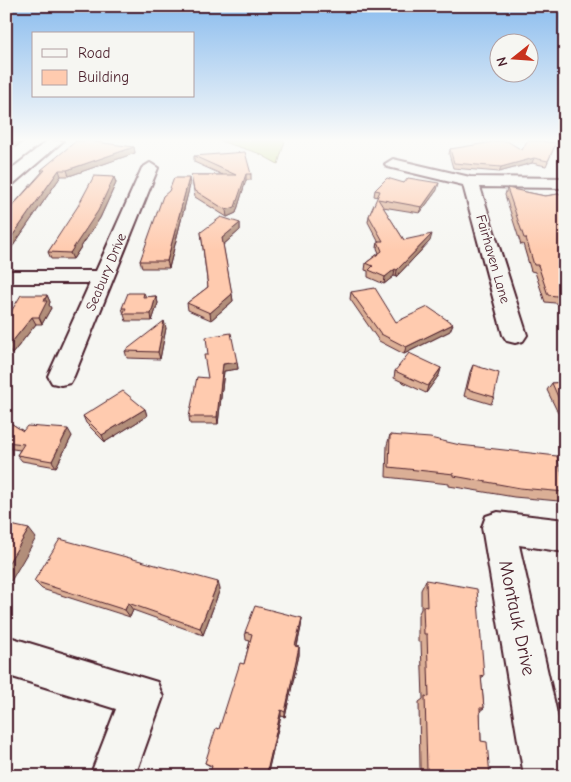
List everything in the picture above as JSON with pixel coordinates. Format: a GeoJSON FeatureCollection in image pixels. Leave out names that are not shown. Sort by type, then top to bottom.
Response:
{"type":"FeatureCollection","features":[{"type":"Feature","properties":{"kind":"street","name":"Seabury Drive"},"geometry":{"type":"LineString","coordinates":[[61,376],[146,177]]}},
{"type":"Feature","properties":{"kind":"street"},"geometry":{"type":"LineString","coordinates":[[451,177],[470,182],[565,183]]}},
{"type":"Feature","properties":{"kind":"street","name":"Fairhaven Lane"},"geometry":{"type":"LineString","coordinates":[[470,182],[515,335]]}},
{"type":"Feature","properties":{"kind":"street"},"geometry":{"type":"LineString","coordinates":[[6,277],[104,277]]}},
{"type":"Feature","properties":{"kind":"street","name":"Montauk Drive"},"geometry":{"type":"LineString","coordinates":[[546,776],[537,718],[498,527],[565,536]]}},
{"type":"Feature","properties":{"kind":"street"},"geometry":{"type":"LineString","coordinates":[[6,655],[142,697],[112,776]]}},
{"type":"Feature","properties":{"kind":"building"},"geometry":{"type":"Polygon","coordinates":[[[38,177],[54,177],[6,245],[6,213],[38,177]]]}},
{"type":"Feature","properties":{"kind":"building"},"geometry":{"type":"Polygon","coordinates":[[[93,177],[114,177],[98,211],[70,253],[48,252],[78,206],[93,177]]]}},
{"type":"Feature","properties":{"kind":"building"},"geometry":{"type":"Polygon","coordinates":[[[191,177],[245,177],[235,207],[226,210],[194,190],[191,177]]]}},
{"type":"Feature","properties":{"kind":"building"},"geometry":{"type":"Polygon","coordinates":[[[174,178],[189,178],[167,261],[140,261],[163,196],[169,191],[174,178]]]}},
{"type":"Feature","properties":{"kind":"building"},"geometry":{"type":"Polygon","coordinates":[[[387,178],[404,183],[408,178],[439,183],[422,207],[378,199],[404,240],[432,234],[397,270],[395,269],[385,277],[369,270],[373,266],[366,263],[382,251],[378,241],[383,241],[369,216],[380,191],[375,190],[387,178]]]}},
{"type":"Feature","properties":{"kind":"building"},"geometry":{"type":"Polygon","coordinates":[[[507,188],[545,196],[565,193],[565,297],[548,295],[538,265],[534,265],[507,188]]]}},
{"type":"Feature","properties":{"kind":"building"},"geometry":{"type":"Polygon","coordinates":[[[221,217],[240,223],[222,238],[232,294],[210,313],[187,303],[208,287],[201,232],[221,217]]]}},
{"type":"Feature","properties":{"kind":"building"},"geometry":{"type":"Polygon","coordinates":[[[375,288],[396,322],[428,307],[453,324],[406,347],[381,334],[351,292],[375,288]]]}},
{"type":"Feature","properties":{"kind":"building"},"geometry":{"type":"Polygon","coordinates":[[[128,293],[144,293],[143,297],[156,296],[151,314],[123,314],[126,308],[122,308],[128,293]]]}},
{"type":"Feature","properties":{"kind":"building"},"geometry":{"type":"Polygon","coordinates":[[[21,295],[47,295],[44,301],[47,301],[39,317],[32,317],[8,347],[6,347],[6,320],[21,295]]]}},
{"type":"Feature","properties":{"kind":"building"},"geometry":{"type":"Polygon","coordinates":[[[164,321],[158,352],[125,351],[164,321]]]}},
{"type":"Feature","properties":{"kind":"building"},"geometry":{"type":"Polygon","coordinates":[[[231,333],[237,362],[223,364],[217,417],[189,417],[197,377],[208,378],[204,355],[208,355],[206,337],[231,333]]]}},
{"type":"Feature","properties":{"kind":"building"},"geometry":{"type":"Polygon","coordinates":[[[409,353],[441,368],[428,386],[395,371],[409,353]]]}},
{"type":"Feature","properties":{"kind":"building"},"geometry":{"type":"Polygon","coordinates":[[[473,365],[499,373],[494,397],[467,389],[473,365]]]}},
{"type":"Feature","properties":{"kind":"building"},"geometry":{"type":"Polygon","coordinates":[[[565,382],[565,406],[562,406],[552,383],[565,382]]]}},
{"type":"Feature","properties":{"kind":"building"},"geometry":{"type":"Polygon","coordinates":[[[123,391],[145,409],[102,435],[83,416],[123,391]]]}},
{"type":"Feature","properties":{"kind":"building"},"geometry":{"type":"Polygon","coordinates":[[[6,420],[23,431],[27,426],[68,429],[52,461],[17,455],[24,444],[6,442],[6,420]]]}},
{"type":"Feature","properties":{"kind":"building"},"geometry":{"type":"Polygon","coordinates":[[[390,435],[430,438],[460,445],[557,456],[565,492],[520,488],[454,476],[454,474],[389,467],[390,435]]]}},
{"type":"Feature","properties":{"kind":"building"},"geometry":{"type":"Polygon","coordinates":[[[6,524],[29,529],[6,567],[6,524]]]}},
{"type":"Feature","properties":{"kind":"building"},"geometry":{"type":"Polygon","coordinates":[[[60,539],[218,582],[200,628],[128,603],[125,610],[34,581],[60,539]]]}},
{"type":"Feature","properties":{"kind":"building"},"geometry":{"type":"Polygon","coordinates":[[[426,580],[477,589],[484,676],[481,675],[484,708],[480,708],[481,741],[487,742],[490,776],[423,776],[423,769],[427,770],[425,696],[429,697],[427,634],[424,634],[423,606],[427,607],[426,580]]]}},
{"type":"Feature","properties":{"kind":"building"},"geometry":{"type":"Polygon","coordinates":[[[255,606],[302,618],[295,646],[299,647],[285,712],[281,710],[266,776],[209,776],[212,766],[205,763],[216,728],[219,729],[240,663],[244,664],[252,634],[245,632],[255,606]]]}}]}
